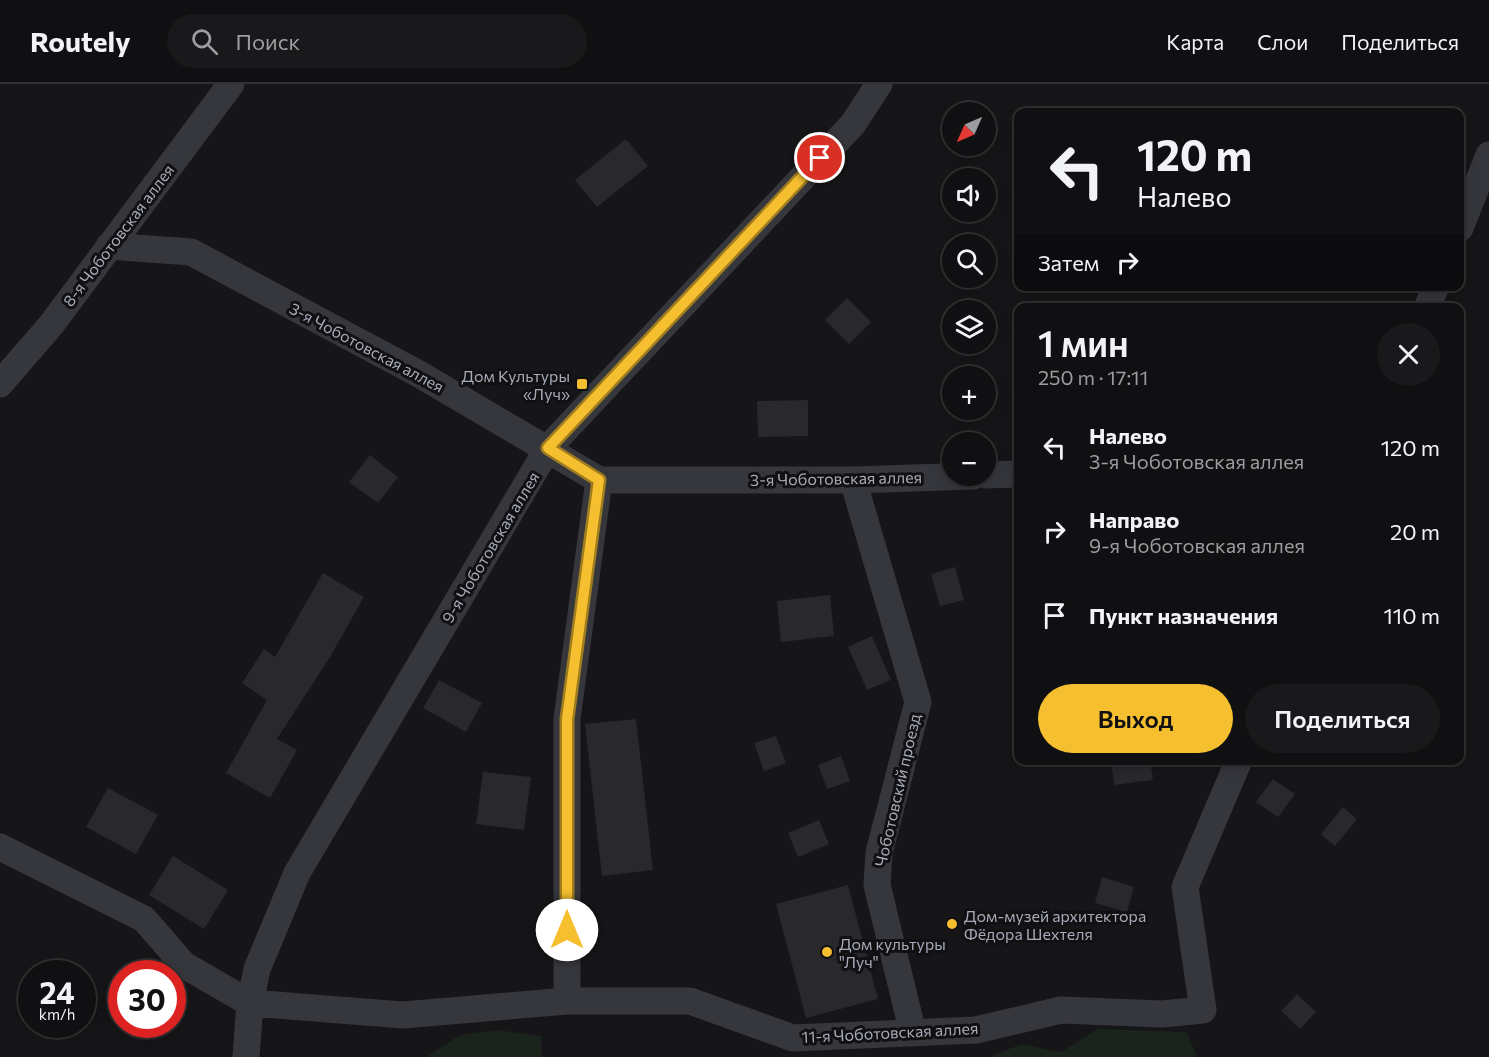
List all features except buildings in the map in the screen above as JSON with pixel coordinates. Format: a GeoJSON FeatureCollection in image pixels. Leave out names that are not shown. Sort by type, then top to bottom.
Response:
{"type":"FeatureCollection","features":[{"type":"Feature","properties":{"kind":"street","name":"8-я Чоботовская аллея"},"geometry":{"type":"LineString","coordinates":[[0,384],[51,325],[231,84]]}},
{"type":"Feature","properties":{"kind":"street","name":"9-я Чоботовская аллея"},"geometry":{"type":"LineString","coordinates":[[246,1057],[250,1003],[257,969],[297,873],[548,448],[853,124],[879,84]]}},
{"type":"Feature","properties":{"kind":"street"},"geometry":{"type":"LineString","coordinates":[[1464,218],[1489,155]]}},
{"type":"Feature","properties":{"kind":"street","name":"3-я Чоботовская аллея"},"geometry":{"type":"LineString","coordinates":[[109,246],[191,252],[419,374],[599,480],[853,480],[942,477]]}},
{"type":"Feature","properties":{"kind":"street"},"geometry":{"type":"LineString","coordinates":[[996,475],[1014,474]]}},
{"type":"Feature","properties":{"kind":"street"},"geometry":{"type":"LineString","coordinates":[[567,1001],[567,719],[599,480]]}},
{"type":"Feature","properties":{"kind":"street","name":"Чоботовский проезд"},"geometry":{"type":"LineString","coordinates":[[853,480],[918,702],[879,853],[877,885],[913,1033]]}},
{"type":"Feature","properties":{"kind":"street","name":"11-я Чоботовская аллея"},"geometry":{"type":"LineString","coordinates":[[250,1003],[403,1015],[567,1001],[690,1001],[793,1038],[976,1030],[1061,1010],[1162,1014],[1203,1010],[1185,887],[1237,765]]}},
{"type":"Feature","properties":{"kind":"street"},"geometry":{"type":"LineString","coordinates":[[0,847],[144,919],[184,965],[250,1003]]}},
{"type":"Feature","properties":{"kind":"shaded area"},"geometry":{"type":"Polygon","coordinates":[[[1098,1029],[1187,1032],[1197,1057],[989,1057],[1022,1044],[1061,1052],[1098,1029]]]}},
{"type":"Feature","properties":{"kind":"shaded area"},"geometry":{"type":"Polygon","coordinates":[[[498,1030],[541,1036],[542,1057],[426,1057],[460,1035],[498,1030]]]}},
{"type":"Feature","properties":{"kind":"place","name":"Дом Культуры «Луч»"},"geometry":{"type":"Point","coordinates":[582,384]}},
{"type":"Feature","properties":{"kind":"place","name":"Дом-музей архитектора Фёдора Шехтеля"},"geometry":{"type":"Point","coordinates":[952,924]}},
{"type":"Feature","properties":{"kind":"place","name":"Дом культуры \"Луч\""},"geometry":{"type":"Point","coordinates":[827,952]}},
{"type":"Feature","properties":{"kind":"route"},"geometry":{"type":"LineString","coordinates":[[567,930],[567,719],[599,480],[548,448],[820,158]]}}]}
